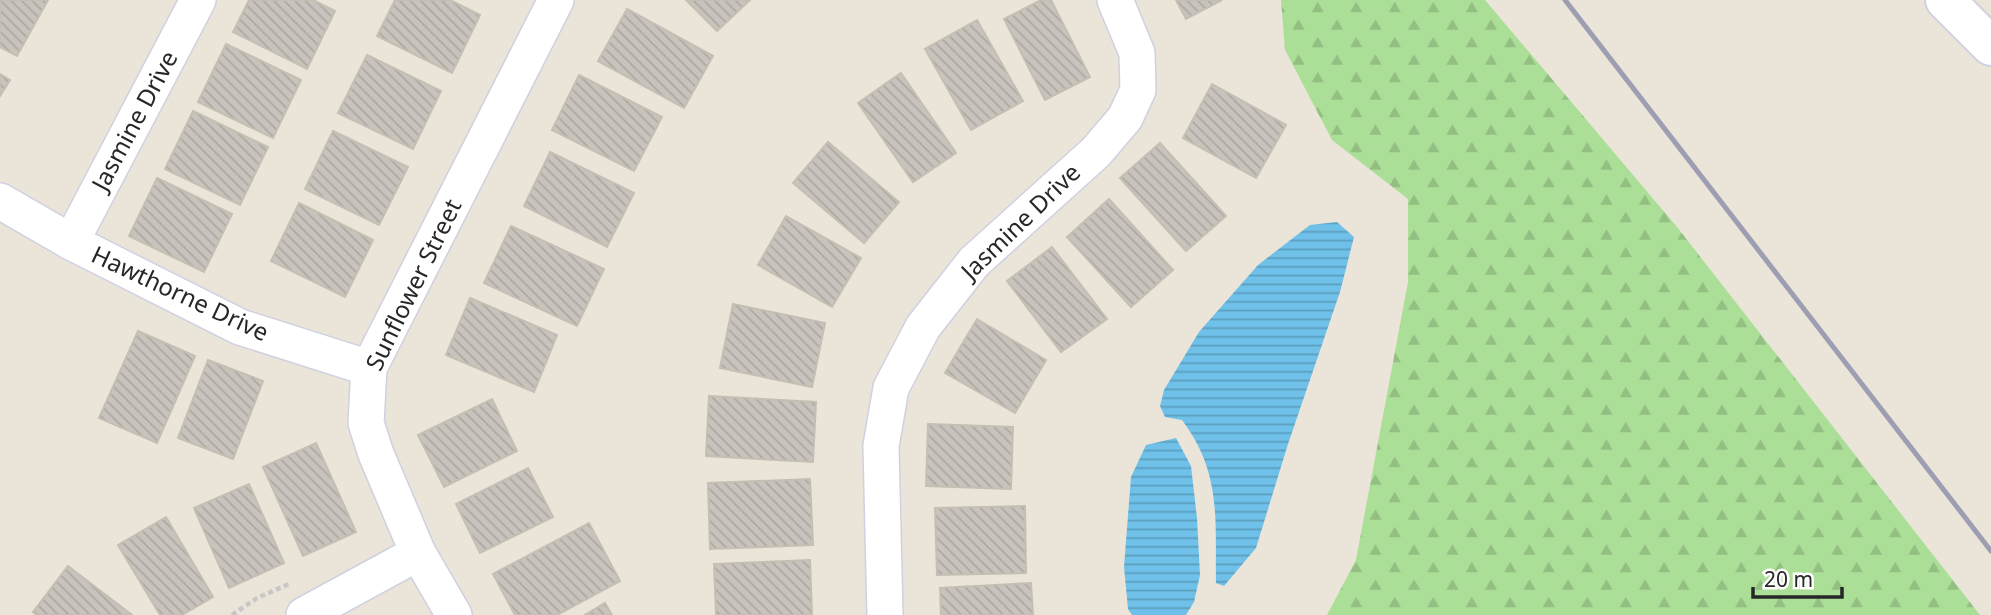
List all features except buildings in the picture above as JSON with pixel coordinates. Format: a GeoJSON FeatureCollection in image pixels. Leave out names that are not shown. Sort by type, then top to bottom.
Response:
{"type":"FeatureCollection","features":[{"type":"Feature","properties":{"kind":"street","name":"Jasmine Drive"},"geometry":{"type":"LineString","coordinates":[[71,242],[198,0]]}},
{"type":"Feature","properties":{"kind":"street","name":"Sunflower Street"},"geometry":{"type":"LineString","coordinates":[[454,615],[418,553],[376,454],[366,423],[369,368],[556,0]]}},
{"type":"Feature","properties":{"kind":"street","name":"Jasmine Drive"},"geometry":{"type":"LineString","coordinates":[[885,615],[881,446],[891,388],[923,327],[974,262],[1096,152],[1125,118],[1138,90],[1137,53],[1115,0]]}},
{"type":"Feature","properties":{"kind":"street"},"geometry":{"type":"LineString","coordinates":[[1945,0],[1991,46]]}},
{"type":"Feature","properties":{"kind":"street","name":"Hawthorne Drive"},"geometry":{"type":"LineString","coordinates":[[0,201],[71,242],[240,327],[369,368]]}},
{"type":"Feature","properties":{"kind":"street"},"geometry":{"type":"LineString","coordinates":[[304,615],[418,553]]}},
{"type":"Feature","properties":{"kind":"path"},"geometry":{"type":"LineString","coordinates":[[232,615],[257,598],[291,583]]}},
{"type":"Feature","properties":{"kind":"green space"},"geometry":{"type":"Polygon","coordinates":[[[1281,0],[1485,0],[1677,227],[1980,615],[1327,615],[1356,560],[1408,282],[1408,199],[1332,140],[1285,50],[1281,0]]]}},
{"type":"Feature","properties":{"kind":"water"},"geometry":{"type":"Polygon","coordinates":[[[1337,222],[1354,237],[1340,292],[1256,548],[1224,586],[1216,583],[1214,498],[1210,478],[1195,440],[1182,420],[1165,417],[1160,406],[1164,390],[1199,332],[1258,265],[1310,225],[1337,222]]]}},
{"type":"Feature","properties":{"kind":"water"},"geometry":{"type":"Polygon","coordinates":[[[1176,438],[1191,466],[1197,518],[1200,575],[1194,602],[1186,615],[1132,615],[1128,609],[1124,567],[1131,477],[1146,445],[1176,438]]]}},
{"type":"Feature","properties":{"kind":"railway"},"geometry":{"type":"LineString","coordinates":[[1565,0],[1991,551]]}}]}
